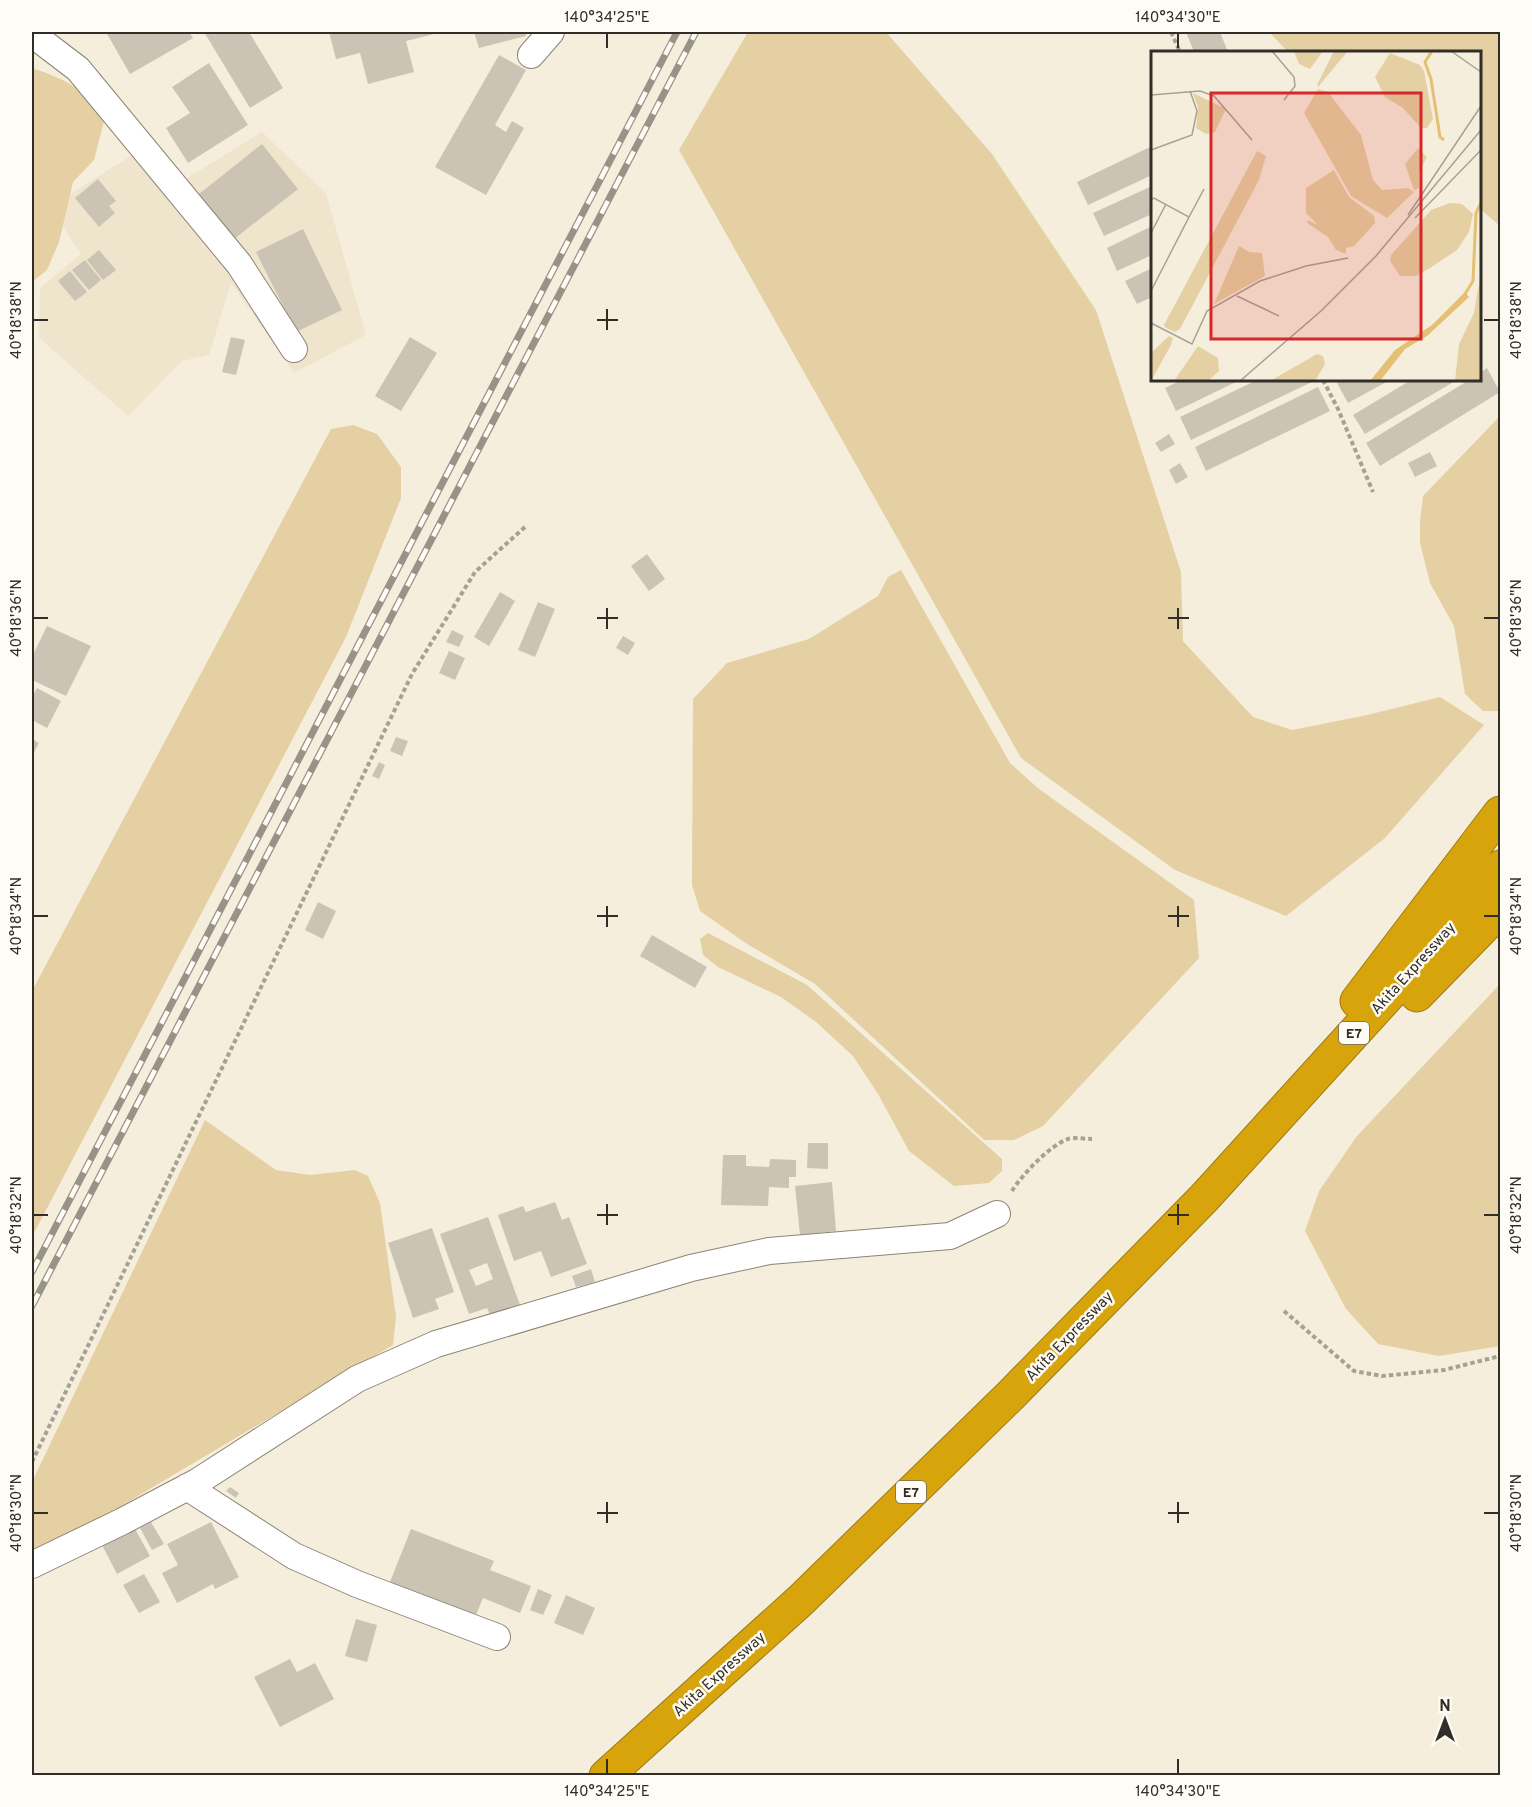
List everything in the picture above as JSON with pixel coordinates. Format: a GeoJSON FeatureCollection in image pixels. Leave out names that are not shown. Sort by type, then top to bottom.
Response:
{"type":"FeatureCollection","features":[{"type":"Feature","properties":{"kind":"highway"},"geometry":{"type":"LineString","coordinates":[[1205,1197],[1500,813]]}},
{"type":"Feature","properties":{"kind":"highway","name":"Akita Expressway"},"geometry":{"type":"LineString","coordinates":[[606,1776],[801,1600],[1011,1395],[1205,1197],[1445,933],[1500,867]]}},
{"type":"Feature","properties":{"kind":"highway"},"geometry":{"type":"LineString","coordinates":[[1205,1197],[1300,1115],[1500,910]]}},
{"type":"Feature","properties":{"kind":"street"},"geometry":{"type":"LineString","coordinates":[[531,55],[551,32]]}},
{"type":"Feature","properties":{"kind":"street"},"geometry":{"type":"LineString","coordinates":[[32,34],[78,69],[239,264],[294,348]]}},
{"type":"Feature","properties":{"kind":"street"},"geometry":{"type":"LineString","coordinates":[[32,1565],[187,1487],[357,1379],[436,1344],[691,1268],[769,1251],[950,1236],[997,1214]]}},
{"type":"Feature","properties":{"kind":"street"},"geometry":{"type":"LineString","coordinates":[[187,1487],[294,1556],[357,1584],[497,1638]]}},
{"type":"Feature","properties":{"kind":"path"},"geometry":{"type":"LineString","coordinates":[[1171,32],[1180,51]]}},
{"type":"Feature","properties":{"kind":"path"},"geometry":{"type":"LineString","coordinates":[[1324,381],[1338,409],[1373,492]]}},
{"type":"Feature","properties":{"kind":"path"},"geometry":{"type":"LineString","coordinates":[[32,1462],[412,674],[475,572],[525,527]]}},
{"type":"Feature","properties":{"kind":"path"},"geometry":{"type":"LineString","coordinates":[[997,1214],[1017,1183],[1050,1150],[1068,1139],[1092,1139]]}},
{"type":"Feature","properties":{"kind":"path"},"geometry":{"type":"LineString","coordinates":[[1284,1311],[1353,1371],[1382,1376],[1444,1370],[1500,1356]]}},
{"type":"Feature","properties":{"kind":"shaded area"},"geometry":{"type":"Polygon","coordinates":[[[748,32],[886,32],[992,154],[1096,310],[1181,572],[1183,641],[1253,717],[1292,730],[1440,697],[1484,725],[1385,838],[1286,916],[1175,870],[1021,758],[679,150],[748,32]]]}},
{"type":"Feature","properties":{"kind":"shaded area"},"geometry":{"type":"Polygon","coordinates":[[[1269,32],[1500,32],[1500,226],[1481,210],[1481,51],[1287,51],[1269,32]]]}},
{"type":"Feature","properties":{"kind":"shaded area"},"geometry":{"type":"Polygon","coordinates":[[[32,68],[54,76],[82,92],[105,117],[94,160],[73,182],[59,242],[47,270],[32,282],[32,68]]]}},
{"type":"Feature","properties":{"kind":"shaded area"},"geometry":{"type":"Polygon","coordinates":[[[262,132],[326,193],[366,335],[294,373],[231,283],[209,355],[182,361],[128,416],[39,338],[40,288],[81,254],[50,207],[151,143],[184,180],[262,132]]]}},
{"type":"Feature","properties":{"kind":"shaded area"},"geometry":{"type":"Polygon","coordinates":[[[1500,416],[1500,711],[1483,711],[1465,694],[1454,626],[1430,583],[1420,543],[1420,522],[1423,496],[1500,416]]]}},
{"type":"Feature","properties":{"kind":"shaded area"},"geometry":{"type":"Polygon","coordinates":[[[353,425],[377,434],[401,467],[401,498],[346,637],[32,1237],[32,991],[331,429],[353,425]]]}},
{"type":"Feature","properties":{"kind":"shaded area"},"geometry":{"type":"Polygon","coordinates":[[[901,570],[1010,763],[1039,789],[1194,900],[1199,958],[1043,1126],[1014,1140],[984,1140],[815,984],[747,944],[700,911],[692,885],[693,699],[727,663],[809,639],[878,596],[888,577],[901,570]]]}},
{"type":"Feature","properties":{"kind":"shaded area"},"geometry":{"type":"Polygon","coordinates":[[[708,933],[807,985],[1002,1159],[1002,1171],[989,1183],[954,1186],[909,1151],[878,1094],[853,1056],[816,1022],[781,997],[718,967],[703,955],[700,939],[708,933]]]}},
{"type":"Feature","properties":{"kind":"shaded area"},"geometry":{"type":"Polygon","coordinates":[[[1500,984],[1500,1346],[1439,1356],[1378,1344],[1346,1309],[1305,1231],[1319,1191],[1357,1136],[1500,984]]]}},
{"type":"Feature","properties":{"kind":"shaded area"},"geometry":{"type":"Polygon","coordinates":[[[205,1120],[276,1170],[310,1175],[355,1170],[368,1176],[380,1203],[396,1317],[393,1345],[40,1554],[32,1551],[32,1482],[205,1120]]]}},
{"type":"Feature","properties":{"kind":"building"},"geometry":{"type":"Polygon","coordinates":[[[106,32],[189,32],[193,38],[130,74],[106,32]]]}},
{"type":"Feature","properties":{"kind":"building"},"geometry":{"type":"Polygon","coordinates":[[[204,32],[249,32],[283,88],[250,108],[204,32]]]}},
{"type":"Feature","properties":{"kind":"building"},"geometry":{"type":"Polygon","coordinates":[[[329,32],[442,32],[406,41],[414,72],[368,84],[360,53],[336,59],[329,32]]]}},
{"type":"Feature","properties":{"kind":"building"},"geometry":{"type":"Polygon","coordinates":[[[474,32],[525,32],[526,36],[479,48],[474,32]]]}},
{"type":"Feature","properties":{"kind":"building"},"geometry":{"type":"Polygon","coordinates":[[[1186,32],[1220,32],[1228,51],[1194,51],[1186,32]]]}},
{"type":"Feature","properties":{"kind":"building"},"geometry":{"type":"Polygon","coordinates":[[[499,55],[526,70],[495,125],[506,132],[512,121],[524,128],[486,195],[435,167],[499,55]]]}},
{"type":"Feature","properties":{"kind":"building"},"geometry":{"type":"Polygon","coordinates":[[[209,63],[248,125],[188,163],[166,128],[190,113],[172,87],[209,63]]]}},
{"type":"Feature","properties":{"kind":"building"},"geometry":{"type":"Polygon","coordinates":[[[262,144],[298,189],[234,239],[199,194],[262,144]]]}},
{"type":"Feature","properties":{"kind":"building"},"geometry":{"type":"Polygon","coordinates":[[[1151,146],[1151,175],[1088,205],[1077,182],[1151,146]]]}},
{"type":"Feature","properties":{"kind":"building"},"geometry":{"type":"Polygon","coordinates":[[[98,179],[116,201],[109,206],[115,213],[99,227],[75,198],[98,179]]]}},
{"type":"Feature","properties":{"kind":"building"},"geometry":{"type":"Polygon","coordinates":[[[1151,186],[1151,214],[1104,236],[1093,213],[1151,186]]]}},
{"type":"Feature","properties":{"kind":"building"},"geometry":{"type":"Polygon","coordinates":[[[1151,226],[1151,255],[1117,271],[1107,248],[1151,226]]]}},
{"type":"Feature","properties":{"kind":"building"},"geometry":{"type":"Polygon","coordinates":[[[303,229],[342,310],[296,332],[256,252],[303,229]]]}},
{"type":"Feature","properties":{"kind":"building"},"geometry":{"type":"Polygon","coordinates":[[[99,250],[116,270],[103,280],[87,260],[99,250]]]}},
{"type":"Feature","properties":{"kind":"building"},"geometry":{"type":"Polygon","coordinates":[[[85,260],[101,280],[89,290],[72,270],[85,260]]]}},
{"type":"Feature","properties":{"kind":"building"},"geometry":{"type":"Polygon","coordinates":[[[1151,268],[1151,297],[1137,304],[1125,281],[1151,268]]]}},
{"type":"Feature","properties":{"kind":"building"},"geometry":{"type":"Polygon","coordinates":[[[70,271],[87,292],[75,301],[58,281],[70,271]]]}},
{"type":"Feature","properties":{"kind":"building"},"geometry":{"type":"Polygon","coordinates":[[[231,337],[245,340],[236,375],[222,372],[231,337]]]}},
{"type":"Feature","properties":{"kind":"building"},"geometry":{"type":"Polygon","coordinates":[[[410,337],[437,353],[401,411],[375,396],[410,337]]]}},
{"type":"Feature","properties":{"kind":"building"},"geometry":{"type":"Polygon","coordinates":[[[1487,368],[1500,392],[1380,466],[1366,443],[1467,381],[1481,381],[1481,372],[1487,368]]]}},
{"type":"Feature","properties":{"kind":"building"},"geometry":{"type":"Polygon","coordinates":[[[1180,381],[1238,381],[1176,411],[1165,388],[1180,381]]]}},
{"type":"Feature","properties":{"kind":"building"},"geometry":{"type":"Polygon","coordinates":[[[1255,381],[1314,381],[1191,440],[1180,417],[1255,381]]]}},
{"type":"Feature","properties":{"kind":"building"},"geometry":{"type":"Polygon","coordinates":[[[1342,381],[1388,381],[1348,403],[1337,383],[1342,381]]]}},
{"type":"Feature","properties":{"kind":"building"},"geometry":{"type":"Polygon","coordinates":[[[1409,381],[1455,381],[1365,434],[1353,415],[1409,381]]]}},
{"type":"Feature","properties":{"kind":"building"},"geometry":{"type":"Polygon","coordinates":[[[1318,387],[1330,411],[1206,471],[1195,447],[1318,387]]]}},
{"type":"Feature","properties":{"kind":"building"},"geometry":{"type":"Polygon","coordinates":[[[1169,434],[1175,444],[1161,452],[1155,443],[1169,434]]]}},
{"type":"Feature","properties":{"kind":"building"},"geometry":{"type":"Polygon","coordinates":[[[1430,452],[1437,466],[1415,477],[1408,463],[1430,452]]]}},
{"type":"Feature","properties":{"kind":"building"},"geometry":{"type":"Polygon","coordinates":[[[1180,463],[1188,477],[1176,484],[1169,470],[1180,463]]]}},
{"type":"Feature","properties":{"kind":"building"},"geometry":{"type":"Polygon","coordinates":[[[647,554],[665,579],[649,591],[631,566],[647,554]]]}},
{"type":"Feature","properties":{"kind":"building"},"geometry":{"type":"Polygon","coordinates":[[[500,592],[515,601],[489,646],[474,637],[500,592]]]}},
{"type":"Feature","properties":{"kind":"building"},"geometry":{"type":"Polygon","coordinates":[[[538,602],[555,609],[535,657],[518,650],[538,602]]]}},
{"type":"Feature","properties":{"kind":"building"},"geometry":{"type":"Polygon","coordinates":[[[47,626],[91,646],[66,696],[32,680],[32,657],[47,626]]]}},
{"type":"Feature","properties":{"kind":"building"},"geometry":{"type":"Polygon","coordinates":[[[452,630],[464,636],[459,647],[446,642],[452,630]]]}},
{"type":"Feature","properties":{"kind":"building"},"geometry":{"type":"Polygon","coordinates":[[[623,636],[635,643],[628,655],[616,648],[623,636]]]}},
{"type":"Feature","properties":{"kind":"building"},"geometry":{"type":"Polygon","coordinates":[[[449,651],[465,658],[455,680],[439,673],[449,651]]]}},
{"type":"Feature","properties":{"kind":"building"},"geometry":{"type":"Polygon","coordinates":[[[37,688],[61,701],[47,728],[32,720],[32,697],[37,688]]]}},
{"type":"Feature","properties":{"kind":"building"},"geometry":{"type":"Polygon","coordinates":[[[396,737],[408,741],[402,756],[390,751],[396,737]]]}},
{"type":"Feature","properties":{"kind":"building"},"geometry":{"type":"Polygon","coordinates":[[[32,739],[39,743],[32,756],[32,739]]]}},
{"type":"Feature","properties":{"kind":"building"},"geometry":{"type":"Polygon","coordinates":[[[379,762],[385,765],[379,779],[372,776],[379,762]]]}},
{"type":"Feature","properties":{"kind":"building"},"geometry":{"type":"Polygon","coordinates":[[[318,902],[336,911],[323,939],[305,930],[318,902]]]}},
{"type":"Feature","properties":{"kind":"building"},"geometry":{"type":"Polygon","coordinates":[[[652,935],[707,967],[695,988],[640,956],[652,935]]]}},
{"type":"Feature","properties":{"kind":"building"},"geometry":{"type":"Polygon","coordinates":[[[808,1143],[828,1143],[828,1169],[807,1168],[808,1143]]]}},
{"type":"Feature","properties":{"kind":"building"},"geometry":{"type":"Polygon","coordinates":[[[723,1155],[746,1155],[746,1166],[769,1167],[770,1159],[796,1160],[796,1177],[789,1177],[789,1188],[769,1187],[768,1206],[721,1205],[723,1155]]]}},
{"type":"Feature","properties":{"kind":"building"},"geometry":{"type":"Polygon","coordinates":[[[832,1182],[836,1231],[800,1235],[795,1186],[832,1182]]]}},
{"type":"Feature","properties":{"kind":"building"},"geometry":{"type":"Polygon","coordinates":[[[555,1202],[562,1220],[569,1217],[587,1264],[551,1277],[541,1251],[514,1261],[498,1215],[523,1206],[526,1212],[555,1202]]]}},
{"type":"Feature","properties":{"kind":"building"},"geometry":{"type":"Polygon","coordinates":[[[488,1217],[520,1305],[490,1315],[487,1308],[469,1314],[440,1234],[488,1217]],[[487,1263],[469,1270],[476,1286],[493,1279],[487,1263]]]}},
{"type":"Feature","properties":{"kind":"building"},"geometry":{"type":"Polygon","coordinates":[[[432,1228],[454,1292],[435,1299],[439,1309],[413,1318],[388,1243],[432,1228]]]}},
{"type":"Feature","properties":{"kind":"building"},"geometry":{"type":"Polygon","coordinates":[[[591,1269],[595,1282],[576,1287],[572,1276],[591,1269]]]}},
{"type":"Feature","properties":{"kind":"building"},"geometry":{"type":"Polygon","coordinates":[[[230,1487],[239,1493],[236,1498],[226,1491],[230,1487]]]}},
{"type":"Feature","properties":{"kind":"building"},"geometry":{"type":"Polygon","coordinates":[[[151,1522],[164,1544],[152,1550],[140,1528],[151,1522]]]}},
{"type":"Feature","properties":{"kind":"building"},"geometry":{"type":"Polygon","coordinates":[[[211,1522],[239,1577],[215,1589],[213,1584],[177,1603],[162,1573],[178,1565],[167,1544],[211,1522]]]}},
{"type":"Feature","properties":{"kind":"building"},"geometry":{"type":"Polygon","coordinates":[[[134,1527],[150,1556],[117,1574],[102,1545],[134,1527]]]}},
{"type":"Feature","properties":{"kind":"building"},"geometry":{"type":"Polygon","coordinates":[[[411,1529],[494,1561],[490,1570],[531,1586],[520,1613],[483,1598],[473,1622],[439,1602],[390,1582],[411,1529]]]}},
{"type":"Feature","properties":{"kind":"building"},"geometry":{"type":"Polygon","coordinates":[[[144,1574],[160,1602],[139,1613],[123,1585],[144,1574]]]}},
{"type":"Feature","properties":{"kind":"building"},"geometry":{"type":"Polygon","coordinates":[[[538,1589],[552,1595],[543,1615],[530,1610],[538,1589]]]}},
{"type":"Feature","properties":{"kind":"building"},"geometry":{"type":"Polygon","coordinates":[[[566,1595],[595,1608],[583,1635],[554,1623],[566,1595]]]}},
{"type":"Feature","properties":{"kind":"building"},"geometry":{"type":"Polygon","coordinates":[[[356,1619],[377,1625],[367,1662],[345,1656],[356,1619]]]}},
{"type":"Feature","properties":{"kind":"building"},"geometry":{"type":"Polygon","coordinates":[[[290,1659],[297,1672],[315,1663],[334,1699],[280,1727],[254,1677],[290,1659]]]}},
{"type":"Feature","properties":{"kind":"railway"},"geometry":{"type":"LineString","coordinates":[[32,1272],[677,32]]}},
{"type":"Feature","properties":{"kind":"railway"},"geometry":{"type":"LineString","coordinates":[[32,1306],[696,32]]}}]}
